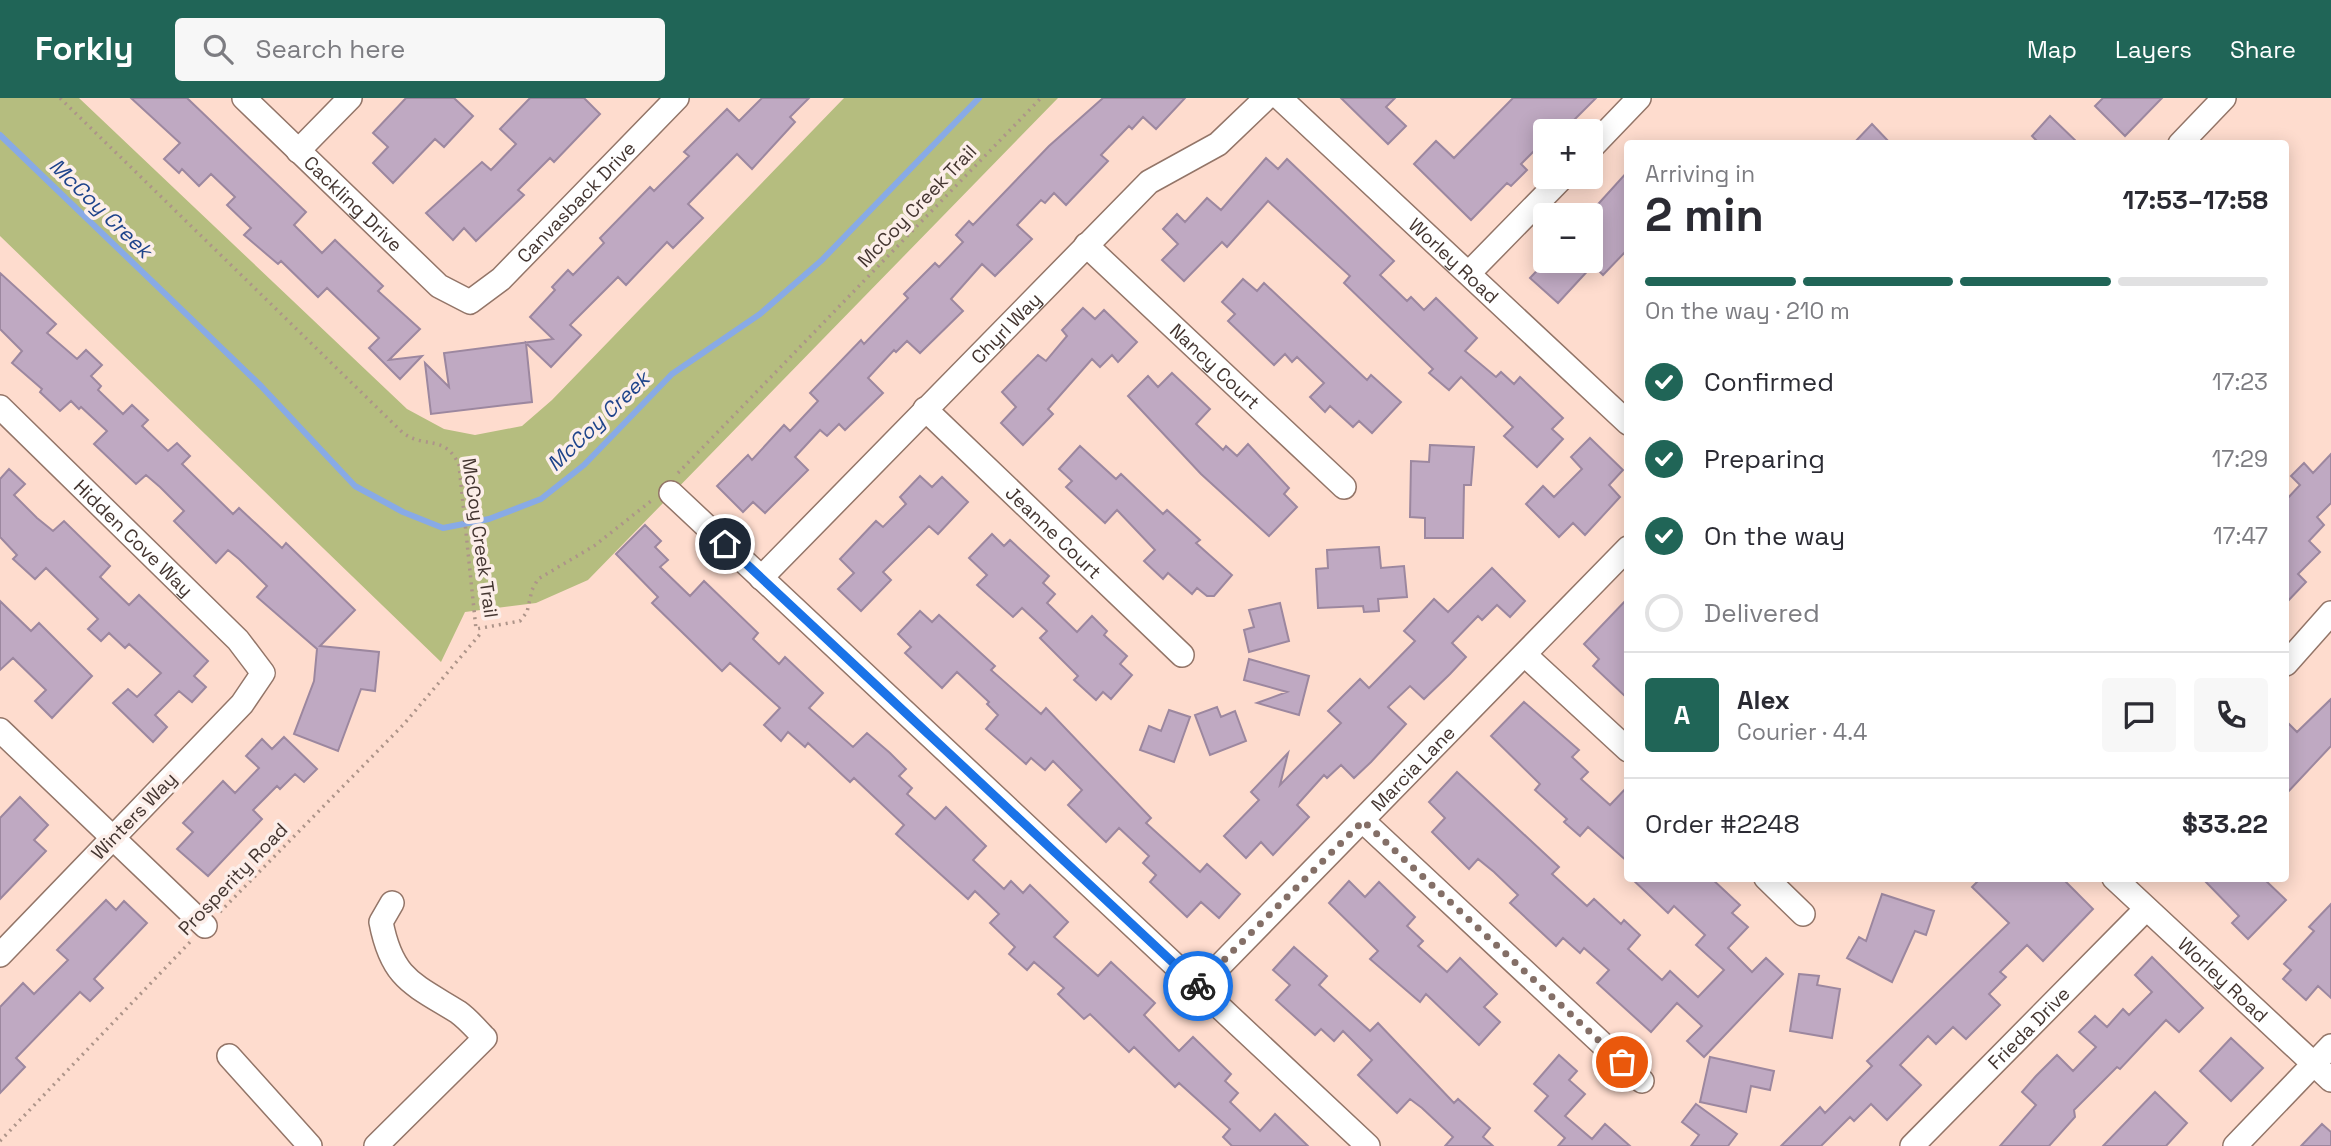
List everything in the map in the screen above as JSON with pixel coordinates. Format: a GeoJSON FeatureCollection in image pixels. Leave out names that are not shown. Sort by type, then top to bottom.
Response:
{"type":"FeatureCollection","features":[{"type":"Feature","properties":{"kind":"street","name":"Cackling Drive"},"geometry":{"type":"LineString","coordinates":[[244,98],[439,286],[470,302]]}},
{"type":"Feature","properties":{"kind":"street"},"geometry":{"type":"LineString","coordinates":[[298,151],[350,98]]}},
{"type":"Feature","properties":{"kind":"street","name":"Canvasback Drive"},"geometry":{"type":"LineString","coordinates":[[470,302],[501,279],[677,98]]}},
{"type":"Feature","properties":{"kind":"street","name":"Chyrl Way"},"geometry":{"type":"LineString","coordinates":[[761,578],[1149,182],[1218,144],[1266,98]]}},
{"type":"Feature","properties":{"kind":"street","name":"Worley Road"},"geometry":{"type":"LineString","coordinates":[[1280,98],[1624,418]]}},
{"type":"Feature","properties":{"kind":"street"},"geometry":{"type":"LineString","coordinates":[[1603,136],[1639,98]]}},
{"type":"Feature","properties":{"kind":"street"},"geometry":{"type":"LineString","coordinates":[[2184,140],[2224,98]]}},
{"type":"Feature","properties":{"kind":"street"},"geometry":{"type":"LineString","coordinates":[[1469,273],[1551,189]]}},
{"type":"Feature","properties":{"kind":"street","name":"Nancy Court"},"geometry":{"type":"LineString","coordinates":[[1086,244],[1344,487]]}},
{"type":"Feature","properties":{"kind":"street","name":"Hidden Cove Way"},"geometry":{"type":"LineString","coordinates":[[0,407],[237,640],[263,673]]}},
{"type":"Feature","properties":{"kind":"street","name":"Jeanne Court"},"geometry":{"type":"LineString","coordinates":[[925,409],[1182,655]]}},
{"type":"Feature","properties":{"kind":"street"},"geometry":{"type":"LineString","coordinates":[[667,489],[1368,1146]]}},
{"type":"Feature","properties":{"kind":"street","name":"Marcia Lane"},"geometry":{"type":"LineString","coordinates":[[1199,987],[1624,552]]}},
{"type":"Feature","properties":{"kind":"street"},"geometry":{"type":"LineString","coordinates":[[2289,661],[2331,612]]}},
{"type":"Feature","properties":{"kind":"street"},"geometry":{"type":"LineString","coordinates":[[1525,655],[1624,746]]}},
{"type":"Feature","properties":{"kind":"street","name":"Winters Way"},"geometry":{"type":"LineString","coordinates":[[0,954],[242,704],[263,673]]}},
{"type":"Feature","properties":{"kind":"street"},"geometry":{"type":"LineString","coordinates":[[0,730],[205,926]]}},
{"type":"Feature","properties":{"kind":"street"},"geometry":{"type":"LineString","coordinates":[[1363,821],[1642,1081]]}},
{"type":"Feature","properties":{"kind":"street"},"geometry":{"type":"LineString","coordinates":[[1770,882],[1803,914]]}},
{"type":"Feature","properties":{"kind":"street","name":"Worley Road"},"geometry":{"type":"LineString","coordinates":[[2118,882],[2331,1080]]}},
{"type":"Feature","properties":{"kind":"street"},"geometry":{"type":"LineString","coordinates":[[376,1146],[485,1038],[460,1013],[422,993],[401,974],[385,945],[381,922],[392,904]]}},
{"type":"Feature","properties":{"kind":"street","name":"Frieda Drive"},"geometry":{"type":"LineString","coordinates":[[1913,1146],[2146,909]]}},
{"type":"Feature","properties":{"kind":"street"},"geometry":{"type":"LineString","coordinates":[[2235,1146],[2331,1046]]}},
{"type":"Feature","properties":{"kind":"street"},"geometry":{"type":"LineString","coordinates":[[229,1056],[310,1146]]}},
{"type":"Feature","properties":{"kind":"path","name":"McCoy Creek Trail"},"geometry":{"type":"LineString","coordinates":[[60,98],[402,433],[415,442],[441,444],[453,451],[459,465],[476,629],[520,621],[527,612],[532,590],[538,579],[594,546],[667,489],[1041,98]]}},
{"type":"Feature","properties":{"kind":"path","name":"Prosperity Road"},"geometry":{"type":"LineString","coordinates":[[0,1141],[205,926],[404,724],[481,633]]}},
{"type":"Feature","properties":{"kind":"green space"},"geometry":{"type":"Polygon","coordinates":[[[0,98],[79,98],[407,409],[444,429],[475,435],[522,426],[552,400],[844,98],[1058,98],[588,580],[536,603],[465,612],[441,662],[0,236],[0,98]]]}},
{"type":"Feature","properties":{"kind":"building"},"geometry":{"type":"Polygon","coordinates":[[[131,98],[187,98],[306,212],[294,225],[322,253],[335,240],[383,286],[378,291],[420,329],[389,360],[422,356],[400,379],[369,348],[379,338],[327,288],[318,297],[281,261],[278,264],[244,235],[251,228],[227,205],[235,197],[211,174],[199,186],[182,169],[179,173],[164,159],[180,143],[131,98]]]}},
{"type":"Feature","properties":{"kind":"building"},"geometry":{"type":"Polygon","coordinates":[[[406,98],[454,98],[473,116],[444,147],[435,139],[393,183],[373,163],[388,147],[373,133],[406,98]]]}},
{"type":"Feature","properties":{"kind":"building"},"geometry":{"type":"Polygon","coordinates":[[[530,98],[584,98],[600,114],[554,162],[550,158],[518,190],[524,195],[476,241],[464,228],[453,240],[426,213],[482,162],[491,170],[516,144],[500,129],[530,98]]]}},
{"type":"Feature","properties":{"kind":"building"},"geometry":{"type":"Polygon","coordinates":[[[762,98],[809,98],[790,117],[795,122],[752,169],[737,154],[688,204],[703,218],[673,248],[667,242],[626,285],[618,277],[570,325],[581,335],[551,367],[526,343],[532,402],[431,414],[425,363],[449,387],[444,353],[553,339],[530,317],[555,290],[552,287],[568,270],[573,275],[604,243],[600,238],[650,187],[654,191],[689,156],[684,152],[727,109],[739,121],[762,98]]]}},
{"type":"Feature","properties":{"kind":"building"},"geometry":{"type":"Polygon","coordinates":[[[1103,98],[1185,98],[1156,129],[1143,117],[1132,129],[1129,126],[1101,155],[1108,161],[1066,205],[1054,193],[1045,203],[1041,200],[1017,225],[1032,239],[995,276],[982,264],[951,299],[963,311],[920,353],[907,341],[896,352],[894,350],[868,378],[883,393],[845,430],[839,424],[827,436],[820,430],[795,457],[808,470],[765,513],[753,502],[743,512],[717,486],[748,455],[752,460],[784,425],[790,431],[818,401],[810,393],[861,340],[864,344],[908,298],[904,294],[935,263],[939,267],[963,242],[956,235],[969,221],[973,225],[1049,146],[1103,98]]]}},
{"type":"Feature","properties":{"kind":"building"},"geometry":{"type":"Polygon","coordinates":[[[1341,98],[1395,98],[1386,107],[1406,126],[1388,144],[1341,98]]]}},
{"type":"Feature","properties":{"kind":"building"},"geometry":{"type":"Polygon","coordinates":[[[1513,98],[1596,98],[1575,119],[1533,119],[1533,152],[1521,164],[1527,170],[1511,186],[1507,183],[1471,220],[1414,164],[1436,141],[1454,158],[1513,98]]]}},
{"type":"Feature","properties":{"kind":"building"},"geometry":{"type":"Polygon","coordinates":[[[2103,98],[2162,98],[2125,136],[2095,106],[2103,98]]]}},
{"type":"Feature","properties":{"kind":"building"},"geometry":{"type":"Polygon","coordinates":[[[2050,116],[2075,140],[2036,140],[2032,136],[2050,116]]]}},
{"type":"Feature","properties":{"kind":"building"},"geometry":{"type":"Polygon","coordinates":[[[1872,124],[1887,140],[1857,140],[1872,124]]]}},
{"type":"Feature","properties":{"kind":"building"},"geometry":{"type":"Polygon","coordinates":[[[1266,158],[1278,169],[1287,159],[1394,261],[1380,275],[1407,301],[1411,297],[1424,310],[1436,298],[1477,338],[1465,351],[1496,377],[1501,372],[1514,384],[1520,377],[1563,418],[1552,429],[1563,439],[1537,467],[1504,436],[1513,427],[1461,377],[1449,390],[1429,373],[1433,369],[1344,283],[1350,276],[1268,201],[1227,247],[1222,242],[1184,281],[1162,260],[1178,244],[1163,229],[1177,214],[1185,222],[1207,198],[1221,210],[1266,158]]]}},
{"type":"Feature","properties":{"kind":"building"},"geometry":{"type":"Polygon","coordinates":[[[1624,175],[1624,253],[1603,275],[1603,203],[1599,203],[1624,175]]]}},
{"type":"Feature","properties":{"kind":"building"},"geometry":{"type":"Polygon","coordinates":[[[0,273],[56,324],[47,333],[77,359],[86,350],[102,365],[91,376],[101,386],[98,390],[123,414],[132,405],[148,420],[142,426],[168,451],[177,443],[190,456],[182,464],[233,514],[239,508],[282,548],[286,543],[355,610],[320,646],[379,652],[375,691],[361,689],[338,751],[294,734],[314,681],[317,649],[257,597],[267,586],[228,550],[216,563],[174,521],[184,511],[160,487],[146,475],[136,484],[94,444],[107,431],[71,401],[60,411],[40,392],[42,389],[12,363],[22,351],[0,329],[0,273]]]}},
{"type":"Feature","properties":{"kind":"building"},"geometry":{"type":"Polygon","coordinates":[[[1535,273],[1586,273],[1558,303],[1530,278],[1535,273]]]}},
{"type":"Feature","properties":{"kind":"building"},"geometry":{"type":"Polygon","coordinates":[[[1243,279],[1257,291],[1264,283],[1367,380],[1371,375],[1401,402],[1372,433],[1359,421],[1353,427],[1330,406],[1325,412],[1310,397],[1324,383],[1297,357],[1292,362],[1285,354],[1274,365],[1228,321],[1235,314],[1222,302],[1243,279]]]}},
{"type":"Feature","properties":{"kind":"building"},"geometry":{"type":"Polygon","coordinates":[[[1083,308],[1095,319],[1104,310],[1137,342],[1118,362],[1112,355],[1100,367],[1092,359],[1048,409],[1053,414],[1023,445],[1001,423],[1016,407],[1002,392],[1038,355],[1046,361],[1067,336],[1062,330],[1083,308]]]}},
{"type":"Feature","properties":{"kind":"building"},"geometry":{"type":"Polygon","coordinates":[[[1172,373],[1210,409],[1196,424],[1223,450],[1226,446],[1237,456],[1248,444],[1289,488],[1284,494],[1297,507],[1269,536],[1201,474],[1128,396],[1148,376],[1158,387],[1172,373]]]}},
{"type":"Feature","properties":{"kind":"building"},"geometry":{"type":"Polygon","coordinates":[[[1590,438],[1623,470],[1609,485],[1620,497],[1585,535],[1573,523],[1559,537],[1526,504],[1543,486],[1554,497],[1582,469],[1571,457],[1590,438]]]}},
{"type":"Feature","properties":{"kind":"building"},"geometry":{"type":"Polygon","coordinates":[[[1430,445],[1474,447],[1471,485],[1464,485],[1463,538],[1425,538],[1425,518],[1410,517],[1411,461],[1429,462],[1430,445]]]}},
{"type":"Feature","properties":{"kind":"building"},"geometry":{"type":"Polygon","coordinates":[[[1080,446],[1116,479],[1121,474],[1163,514],[1167,510],[1200,540],[1196,543],[1232,575],[1214,596],[1207,596],[1197,588],[1192,594],[1168,573],[1163,579],[1144,561],[1155,550],[1117,510],[1105,523],[1066,487],[1072,481],[1059,469],[1080,446]]]}},
{"type":"Feature","properties":{"kind":"building"},"geometry":{"type":"Polygon","coordinates":[[[2331,454],[2331,503],[2317,517],[2324,525],[2309,541],[2320,552],[2298,574],[2306,582],[2289,600],[2289,497],[2300,485],[2291,476],[2304,463],[2313,473],[2331,454]]]}},
{"type":"Feature","properties":{"kind":"building"},"geometry":{"type":"Polygon","coordinates":[[[9,469],[25,484],[14,495],[37,518],[53,531],[64,521],[110,566],[100,577],[129,605],[139,595],[208,661],[194,676],[206,687],[192,702],[179,691],[155,715],[167,727],[153,742],[113,703],[128,689],[137,697],[161,673],[129,644],[125,648],[109,633],[101,641],[88,629],[98,619],[46,568],[35,579],[13,559],[17,555],[0,537],[0,479],[9,469]]]}},
{"type":"Feature","properties":{"kind":"building"},"geometry":{"type":"Polygon","coordinates":[[[920,476],[932,487],[942,477],[968,502],[938,534],[929,526],[883,572],[891,580],[861,611],[838,589],[854,573],[840,559],[876,521],[883,527],[906,504],[900,497],[920,476]]]}},
{"type":"Feature","properties":{"kind":"building"},"geometry":{"type":"Polygon","coordinates":[[[645,525],[661,541],[655,547],[668,560],[660,567],[690,596],[704,581],[758,633],[753,639],[779,664],[785,657],[823,693],[809,708],[853,747],[867,733],[906,769],[899,776],[912,788],[907,794],[935,819],[946,807],[986,846],[973,860],[1004,889],[1011,881],[1023,893],[1030,885],[1068,922],[1054,937],[1098,976],[1111,962],[1155,1003],[1144,1015],[1179,1051],[1193,1037],[1231,1074],[1225,1081],[1238,1093],[1230,1102],[1260,1131],[1275,1114],[1308,1146],[1232,1146],[1223,1137],[1230,1129],[1179,1083],[1175,1087],[1134,1047],[1129,1052],[1090,1014],[1084,1019],[1058,994],[1064,988],[1034,962],[1027,970],[1009,954],[1015,947],[990,923],[999,914],[975,891],[968,899],[896,834],[904,825],[854,778],[850,782],[808,743],[805,747],[788,732],[781,741],[764,725],[780,708],[730,663],[722,671],[652,603],[658,597],[616,554],[645,525]]]}},
{"type":"Feature","properties":{"kind":"building"},"geometry":{"type":"Polygon","coordinates":[[[992,534],[1004,546],[1010,540],[1049,576],[1043,583],[1055,594],[1047,603],[1077,632],[1092,616],[1107,631],[1104,635],[1127,656],[1120,664],[1132,675],[1111,699],[1103,692],[1096,700],[1074,680],[1078,676],[1040,638],[1047,631],[1022,608],[1013,617],[977,585],[987,575],[969,558],[992,534]]]}},
{"type":"Feature","properties":{"kind":"building"},"geometry":{"type":"Polygon","coordinates":[[[1379,547],[1381,568],[1404,566],[1407,597],[1378,599],[1379,611],[1364,612],[1363,606],[1318,608],[1316,569],[1328,568],[1327,550],[1379,547]]]}},
{"type":"Feature","properties":{"kind":"building"},"geometry":{"type":"Polygon","coordinates":[[[1492,568],[1525,601],[1510,617],[1497,605],[1482,620],[1478,616],[1452,643],[1466,657],[1450,674],[1424,699],[1410,686],[1388,707],[1406,724],[1371,762],[1354,778],[1341,765],[1327,778],[1324,775],[1297,805],[1309,817],[1273,855],[1261,842],[1246,858],[1224,836],[1259,800],[1251,792],[1288,753],[1280,785],[1341,723],[1328,711],[1360,679],[1369,688],[1415,641],[1404,631],[1434,599],[1448,612],[1492,568]]]}},
{"type":"Feature","properties":{"kind":"building"},"geometry":{"type":"Polygon","coordinates":[[[0,601],[31,631],[39,623],[92,676],[52,718],[35,701],[46,690],[13,658],[0,670],[0,601]]]}},
{"type":"Feature","properties":{"kind":"building"},"geometry":{"type":"Polygon","coordinates":[[[1624,602],[1624,695],[1593,666],[1599,659],[1584,644],[1624,602]]]}},
{"type":"Feature","properties":{"kind":"building"},"geometry":{"type":"Polygon","coordinates":[[[1280,603],[1289,641],[1249,652],[1244,630],[1254,627],[1249,610],[1280,603]]]}},
{"type":"Feature","properties":{"kind":"building"},"geometry":{"type":"Polygon","coordinates":[[[920,611],[932,622],[939,615],[995,666],[991,670],[1041,714],[1046,708],[1151,818],[1146,823],[1200,872],[1207,864],[1240,894],[1219,918],[1201,902],[1187,917],[1150,882],[1156,875],[1143,863],[1149,856],[1119,828],[1106,842],[1068,805],[1082,790],[1053,761],[1045,770],[1031,758],[1026,764],[986,729],[998,715],[987,704],[989,702],[957,672],[942,688],[905,653],[911,647],[898,634],[920,611]]]}},
{"type":"Feature","properties":{"kind":"building"},"geometry":{"type":"Polygon","coordinates":[[[1249,659],[1309,676],[1299,715],[1257,703],[1287,692],[1244,680],[1249,659]]]}},
{"type":"Feature","properties":{"kind":"building"},"geometry":{"type":"Polygon","coordinates":[[[2331,699],[2331,746],[2289,791],[2289,724],[2297,732],[2331,699]]]}},
{"type":"Feature","properties":{"kind":"building"},"geometry":{"type":"Polygon","coordinates":[[[1524,702],[1579,750],[1572,757],[1588,772],[1581,779],[1610,805],[1624,790],[1624,858],[1588,827],[1580,836],[1564,822],[1567,819],[1535,790],[1540,784],[1491,736],[1524,702]]]}},
{"type":"Feature","properties":{"kind":"building"},"geometry":{"type":"Polygon","coordinates":[[[1217,707],[1221,717],[1235,711],[1246,741],[1210,755],[1195,715],[1217,707]]]}},
{"type":"Feature","properties":{"kind":"building"},"geometry":{"type":"Polygon","coordinates":[[[1169,710],[1190,717],[1174,762],[1140,750],[1149,726],[1161,731],[1169,710]]]}},
{"type":"Feature","properties":{"kind":"building"},"geometry":{"type":"Polygon","coordinates":[[[284,737],[317,769],[304,782],[295,774],[280,789],[277,786],[253,810],[262,819],[208,876],[177,849],[193,832],[183,823],[223,781],[235,793],[259,768],[246,756],[262,739],[272,749],[284,737]]]}},
{"type":"Feature","properties":{"kind":"building"},"geometry":{"type":"Polygon","coordinates":[[[1457,772],[1559,867],[1552,874],[1587,906],[1594,899],[1621,924],[1624,920],[1640,935],[1628,949],[1662,980],[1670,971],[1698,997],[1724,970],[1696,945],[1705,935],[1674,906],[1668,913],[1635,882],[1715,882],[1740,905],[1732,913],[1748,927],[1728,948],[1752,972],[1766,958],[1783,974],[1704,1057],[1687,1041],[1702,1026],[1677,1003],[1651,1032],[1597,983],[1609,970],[1584,948],[1580,953],[1563,938],[1556,946],[1510,903],[1518,895],[1494,872],[1478,859],[1469,869],[1432,832],[1445,818],[1429,802],[1457,772]]]}},
{"type":"Feature","properties":{"kind":"building"},"geometry":{"type":"Polygon","coordinates":[[[20,797],[48,825],[34,840],[46,851],[0,899],[0,818],[20,797]]]}},
{"type":"Feature","properties":{"kind":"building"},"geometry":{"type":"Polygon","coordinates":[[[1349,881],[1365,897],[1379,882],[1415,917],[1407,926],[1423,941],[1418,946],[1447,972],[1460,958],[1497,994],[1484,1007],[1500,1022],[1479,1045],[1426,994],[1420,1002],[1370,959],[1378,951],[1329,903],[1349,881]]]}},
{"type":"Feature","properties":{"kind":"building"},"geometry":{"type":"Polygon","coordinates":[[[1977,882],[2066,882],[2093,909],[2043,961],[2027,945],[2000,972],[2006,977],[1989,994],[2000,1005],[1966,1039],[1953,1027],[1936,1044],[1928,1036],[1900,1065],[1921,1085],[1887,1120],[1871,1104],[1854,1121],[1850,1117],[1821,1146],[1781,1146],[1820,1107],[1825,1113],[1872,1066],[1867,1061],[2009,923],[1972,887],[1977,882]]]}},
{"type":"Feature","properties":{"kind":"building"},"geometry":{"type":"Polygon","coordinates":[[[2206,882],[2267,882],[2286,900],[2248,939],[2232,923],[2239,916],[2206,882]]]}},
{"type":"Feature","properties":{"kind":"building"},"geometry":{"type":"Polygon","coordinates":[[[1882,894],[1934,911],[1926,935],[1915,931],[1892,982],[1847,958],[1859,937],[1866,941],[1882,894]]]}},
{"type":"Feature","properties":{"kind":"building"},"geometry":{"type":"Polygon","coordinates":[[[106,900],[116,910],[124,901],[147,923],[94,979],[103,988],[90,1001],[80,992],[16,1058],[25,1067],[0,1093],[0,1007],[23,983],[34,994],[68,960],[57,950],[106,900]]]}},
{"type":"Feature","properties":{"kind":"building"},"geometry":{"type":"Polygon","coordinates":[[[2331,904],[2331,998],[2318,986],[2306,1000],[2283,979],[2291,970],[2284,964],[2314,931],[2309,927],[2331,904]]]}},
{"type":"Feature","properties":{"kind":"building"},"geometry":{"type":"Polygon","coordinates":[[[1294,947],[1327,976],[1319,985],[1370,1031],[1378,1023],[1454,1103],[1458,1099],[1490,1128],[1483,1137],[1493,1146],[1445,1146],[1453,1137],[1422,1108],[1410,1099],[1397,1113],[1358,1075],[1372,1060],[1343,1031],[1334,1041],[1321,1029],[1315,1035],[1276,1000],[1290,985],[1273,970],[1294,947]]]}},
{"type":"Feature","properties":{"kind":"building"},"geometry":{"type":"Polygon","coordinates":[[[2152,957],[2203,1008],[2179,1032],[2166,1020],[2120,1069],[2117,1067],[2074,1110],[2075,1117],[2049,1146],[2000,1146],[2036,1105],[2022,1092],[2036,1076],[2057,1055],[2073,1071],[2096,1047],[2079,1032],[2095,1016],[2107,1027],[2123,1009],[2129,1015],[2152,992],[2135,975],[2152,957]]]}},
{"type":"Feature","properties":{"kind":"building"},"geometry":{"type":"Polygon","coordinates":[[[1799,974],[1819,976],[1817,985],[1840,989],[1832,1038],[1790,1031],[1799,974]]]}},
{"type":"Feature","properties":{"kind":"building"},"geometry":{"type":"Polygon","coordinates":[[[2231,1038],[2263,1068],[2231,1101],[2200,1071],[2231,1038]]]}},
{"type":"Feature","properties":{"kind":"building"},"geometry":{"type":"Polygon","coordinates":[[[1559,1055],[1577,1071],[1569,1080],[1585,1094],[1565,1116],[1592,1139],[1605,1124],[1630,1146],[1558,1146],[1565,1138],[1535,1111],[1548,1096],[1534,1084],[1559,1055]]]}},
{"type":"Feature","properties":{"kind":"building"},"geometry":{"type":"Polygon","coordinates":[[[1710,1057],[1774,1071],[1770,1090],[1751,1086],[1746,1112],[1700,1102],[1710,1057]]]}},
{"type":"Feature","properties":{"kind":"building"},"geometry":{"type":"Polygon","coordinates":[[[2155,1092],[2187,1123],[2166,1146],[2103,1146],[2155,1092]]]}},
{"type":"Feature","properties":{"kind":"building"},"geometry":{"type":"Polygon","coordinates":[[[1696,1104],[1737,1134],[1728,1146],[1691,1146],[1699,1135],[1682,1122],[1696,1104]]]}},
{"type":"Feature","properties":{"kind":"building"},"geometry":{"type":"Polygon","coordinates":[[[2322,1124],[2331,1132],[2331,1146],[2301,1146],[2322,1124]]]}},
{"type":"Feature","properties":{"kind":"waterway","name":"McCoy Creek"},"geometry":{"type":"LineString","coordinates":[[0,135],[261,386],[355,486],[403,512],[443,528],[489,519],[541,499],[584,465],[672,374],[760,314],[822,260],[979,98]]}},
{"type":"Feature","properties":{"kind":"way so far"},"geometry":{"type":"LineString","coordinates":[[1198,986],[1363,821],[1622,1062]]}},
{"type":"Feature","properties":{"kind":"route"},"geometry":{"type":"LineString","coordinates":[[725,544],[1198,986]]}}]}
